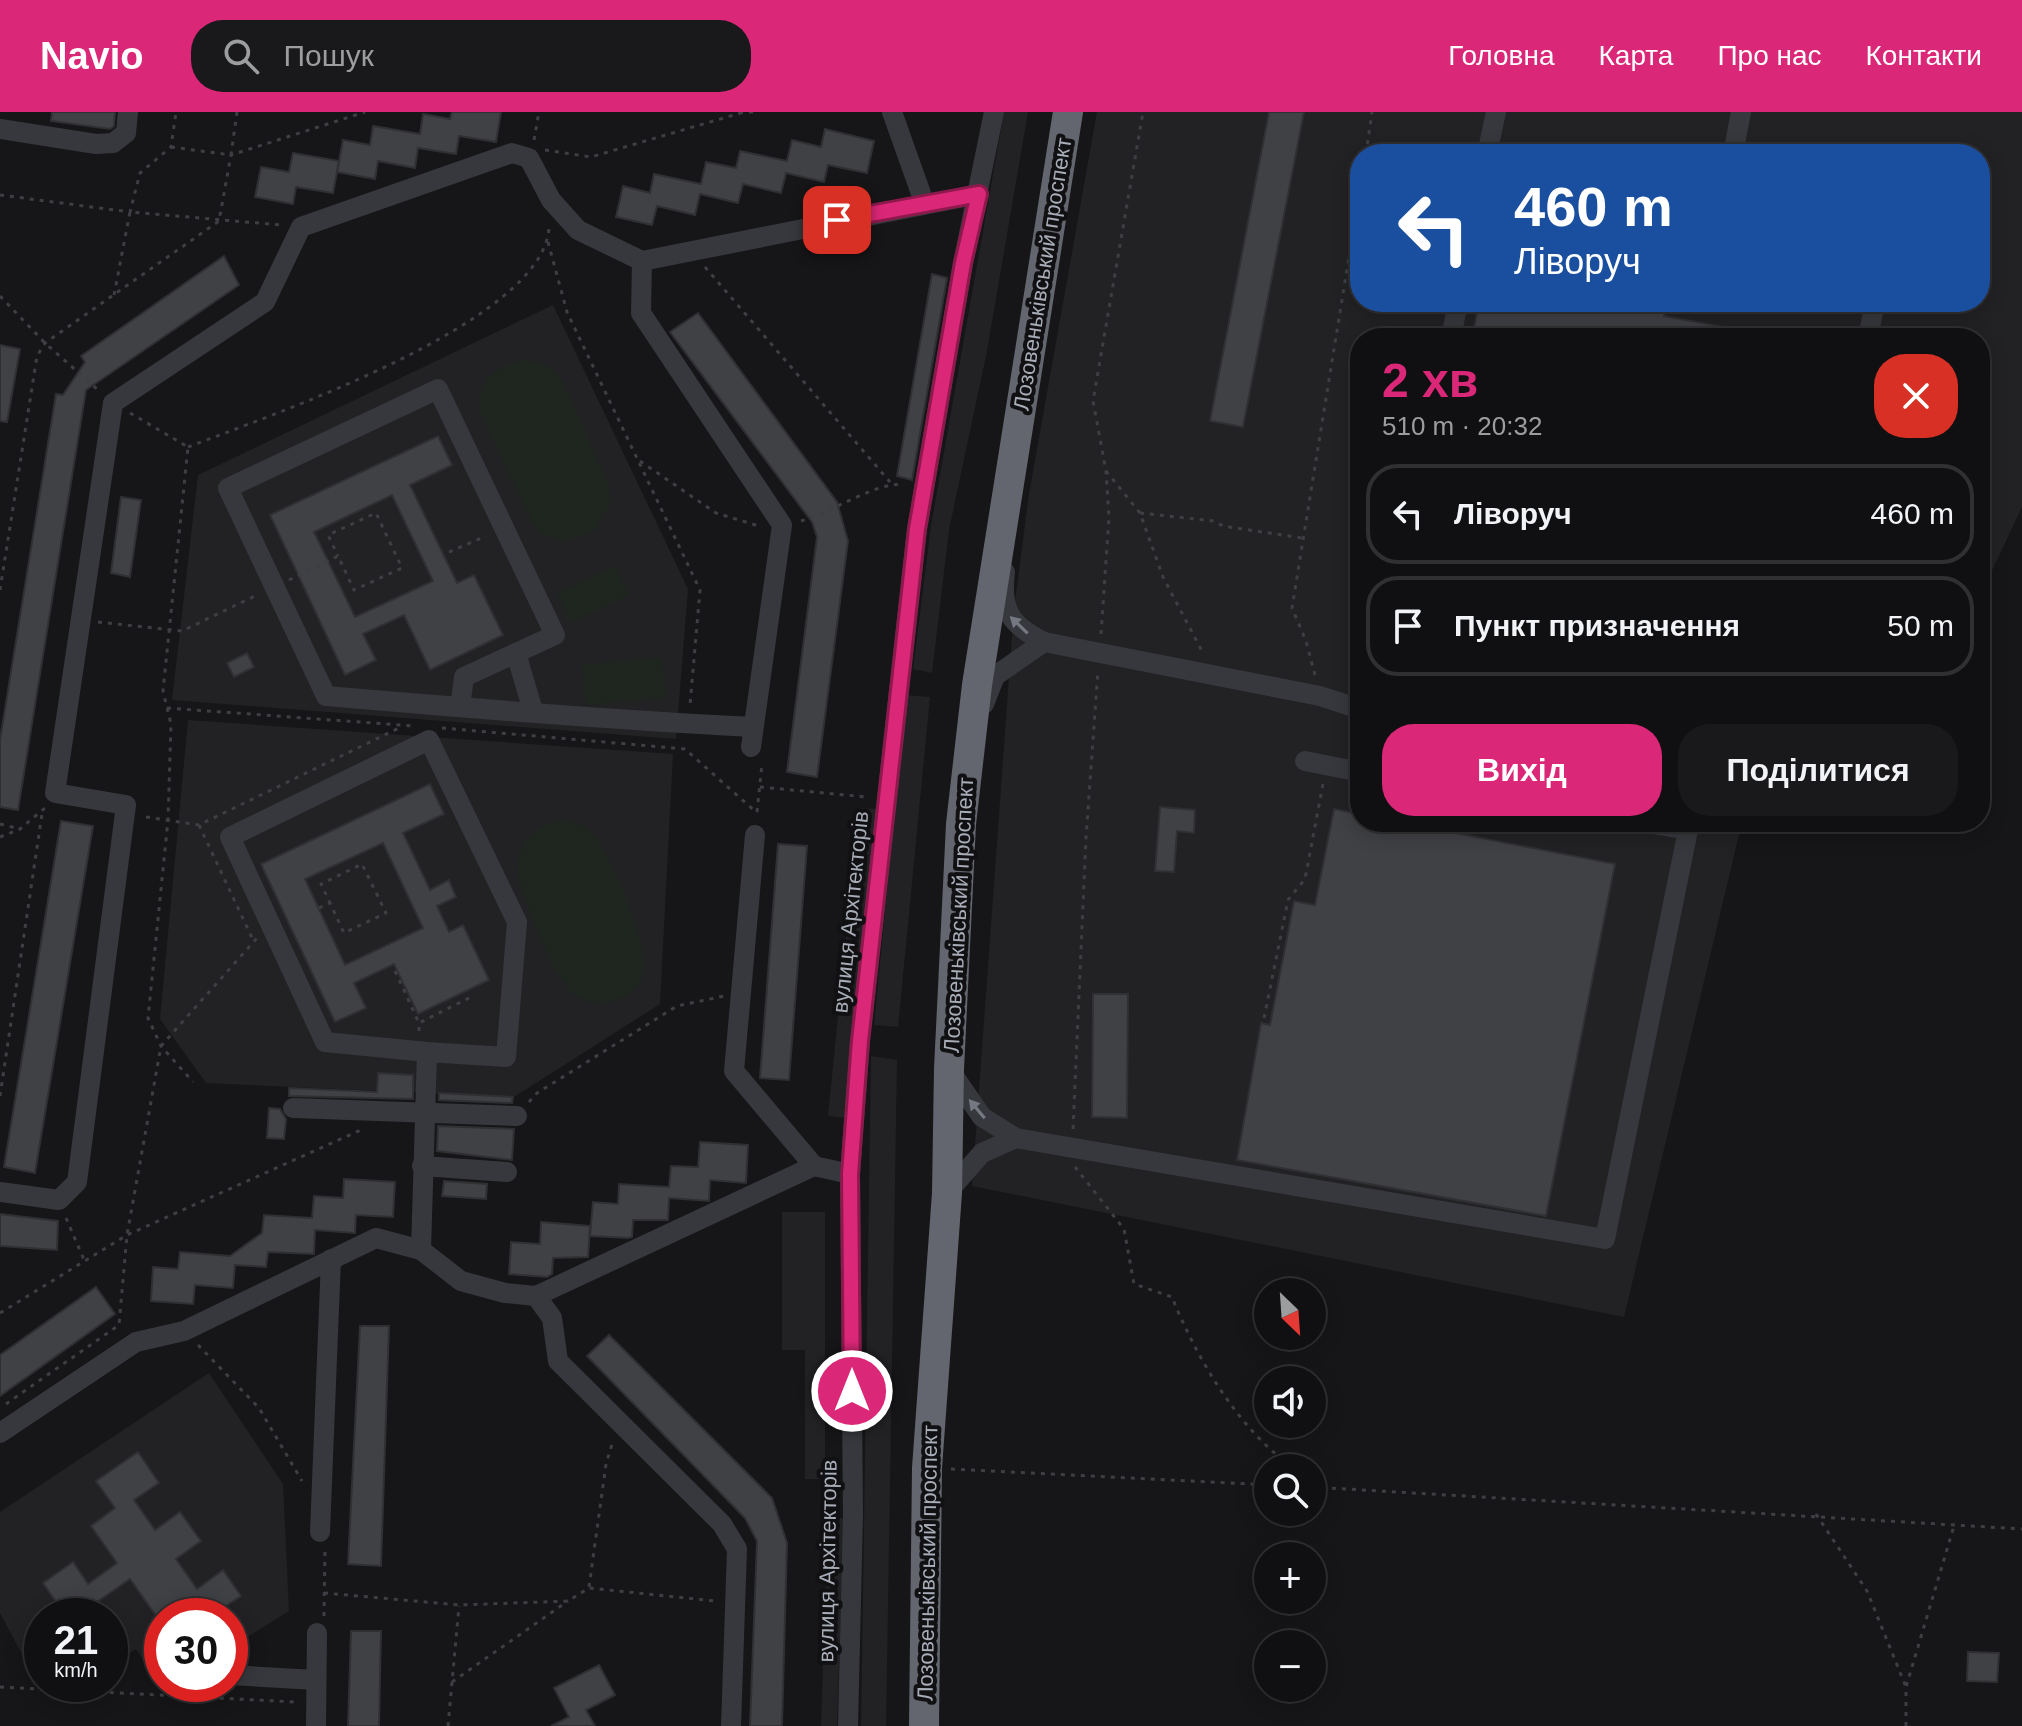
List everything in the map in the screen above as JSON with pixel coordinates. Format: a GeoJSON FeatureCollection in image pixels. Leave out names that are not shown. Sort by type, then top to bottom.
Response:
{"type":"FeatureCollection","features":[{"type":"Feature","properties":{"kind":"highway","name":"Лозовеньківський проспект"},"geometry":{"type":"LineString","coordinates":[[924,1726],[927,1468],[947,1193],[949,1069],[961,824],[977,685],[1068,112]]}},
{"type":"Feature","properties":{"kind":"street"},"geometry":{"type":"LineString","coordinates":[[0,129],[96,144],[113,143],[126,133],[128,112]]}},
{"type":"Feature","properties":{"kind":"street"},"geometry":{"type":"LineString","coordinates":[[892,112],[924,202]]}},
{"type":"Feature","properties":{"kind":"street","name":"вулиця Архітекторів"},"geometry":{"type":"LineString","coordinates":[[848,1726],[853,1516],[850,1174],[860,1041],[924,488],[963,263],[994,112]]}},
{"type":"Feature","properties":{"kind":"street"},"geometry":{"type":"LineString","coordinates":[[1489,144],[1496,112]]}},
{"type":"Feature","properties":{"kind":"street"},"geometry":{"type":"LineString","coordinates":[[1735,144],[1741,112]]}},
{"type":"Feature","properties":{"kind":"street"},"geometry":{"type":"LineString","coordinates":[[0,1192],[59,1200],[77,1182],[126,805],[55,793],[113,403],[265,302],[301,227],[512,153],[529,158],[551,200],[578,230],[642,261],[924,202],[979,194]]}},
{"type":"Feature","properties":{"kind":"street"},"geometry":{"type":"LineString","coordinates":[[460,707],[464,677],[555,635],[438,389],[228,488],[326,696],[460,707],[533,711],[688,724],[752,737],[782,525],[641,313],[642,261]]}},
{"type":"Feature","properties":{"kind":"street"},"geometry":{"type":"LineString","coordinates":[[1007,490],[1013,504],[1004,583],[1009,617],[1019,630],[1044,642],[1320,696],[1350,706]]}},
{"type":"Feature","properties":{"kind":"street"},"geometry":{"type":"LineString","coordinates":[[961,824],[974,793],[985,698],[995,676],[1044,642]]}},
{"type":"Feature","properties":{"kind":"street"},"geometry":{"type":"LineString","coordinates":[[516,653],[533,711]]}},
{"type":"Feature","properties":{"kind":"street"},"geometry":{"type":"LineString","coordinates":[[429,740],[517,922],[506,1057],[423,1052],[325,1042],[230,837],[429,740]]}},
{"type":"Feature","properties":{"kind":"street"},"geometry":{"type":"LineString","coordinates":[[1305,761],[1350,770]]}},
{"type":"Feature","properties":{"kind":"street"},"geometry":{"type":"LineString","coordinates":[[949,1069],[982,1117],[1016,1138],[1605,1239],[1688,832]]}},
{"type":"Feature","properties":{"kind":"street"},"geometry":{"type":"LineString","coordinates":[[755,835],[734,1071],[814,1166],[850,1174]]}},
{"type":"Feature","properties":{"kind":"street"},"geometry":{"type":"LineString","coordinates":[[421,1250],[423,1052]]}},
{"type":"Feature","properties":{"kind":"street"},"geometry":{"type":"LineString","coordinates":[[293,1108],[517,1116]]}},
{"type":"Feature","properties":{"kind":"street"},"geometry":{"type":"LineString","coordinates":[[947,1193],[982,1153],[1016,1138]]}},
{"type":"Feature","properties":{"kind":"street"},"geometry":{"type":"LineString","coordinates":[[422,1166],[507,1172]]}},
{"type":"Feature","properties":{"kind":"street"},"geometry":{"type":"LineString","coordinates":[[0,1433],[136,1342],[184,1331],[376,1238],[421,1250],[461,1281],[505,1293],[536,1296],[814,1166]]}},
{"type":"Feature","properties":{"kind":"street"},"geometry":{"type":"LineString","coordinates":[[320,1532],[331,1259]]}},
{"type":"Feature","properties":{"kind":"street"},"geometry":{"type":"LineString","coordinates":[[536,1296],[552,1318],[558,1361],[722,1524],[737,1549],[731,1726]]}},
{"type":"Feature","properties":{"kind":"street"},"geometry":{"type":"LineString","coordinates":[[316,1726],[317,1633]]}},
{"type":"Feature","properties":{"kind":"street"},"geometry":{"type":"LineString","coordinates":[[248,1676],[316,1680]]}},
{"type":"Feature","properties":{"kind":"path"},"geometry":{"type":"LineString","coordinates":[[114,295],[140,173],[171,147],[176,112]]}},
{"type":"Feature","properties":{"kind":"path"},"geometry":{"type":"LineString","coordinates":[[0,590],[37,356],[45,343],[219,221],[237,112]]}},
{"type":"Feature","properties":{"kind":"path"},"geometry":{"type":"LineString","coordinates":[[171,147],[231,155],[365,112]]}},
{"type":"Feature","properties":{"kind":"path"},"geometry":{"type":"LineString","coordinates":[[539,112],[533,148],[591,157],[742,113],[758,112]]}},
{"type":"Feature","properties":{"kind":"path"},"geometry":{"type":"LineString","coordinates":[[1073,1130],[1086,838],[1109,517],[1106,471],[1093,401],[1143,112]]}},
{"type":"Feature","properties":{"kind":"path"},"geometry":{"type":"LineString","coordinates":[[1367,144],[1372,112]]}},
{"type":"Feature","properties":{"kind":"path"},"geometry":{"type":"LineString","coordinates":[[0,195],[130,212],[301,227]]}},
{"type":"Feature","properties":{"kind":"path"},"geometry":{"type":"LineString","coordinates":[[551,200],[548,242],[567,312],[700,590],[685,749]]}},
{"type":"Feature","properties":{"kind":"path"},"geometry":{"type":"LineString","coordinates":[[188,447],[320,397],[462,328],[524,280],[548,242]]}},
{"type":"Feature","properties":{"kind":"path"},"geometry":{"type":"LineString","coordinates":[[1320,696],[1306,641],[1292,608],[1350,249]]}},
{"type":"Feature","properties":{"kind":"path"},"geometry":{"type":"LineString","coordinates":[[691,251],[890,482]]}},
{"type":"Feature","properties":{"kind":"path"},"geometry":{"type":"LineString","coordinates":[[0,296],[45,343],[113,403],[188,447]]}},
{"type":"Feature","properties":{"kind":"path"},"geometry":{"type":"LineString","coordinates":[[188,447],[163,691],[171,724],[168,820],[148,1018],[161,1046],[193,1082]]}},
{"type":"Feature","properties":{"kind":"path"},"geometry":{"type":"LineString","coordinates":[[637,459],[716,513],[769,528],[827,514],[890,482],[924,488]]}},
{"type":"Feature","properties":{"kind":"path"},"geometry":{"type":"LineString","coordinates":[[1106,471],[1140,513],[1163,577],[1215,675]]}},
{"type":"Feature","properties":{"kind":"path"},"geometry":{"type":"LineString","coordinates":[[376,513],[402,568],[354,590],[338,556],[328,535],[376,513]]}},
{"type":"Feature","properties":{"kind":"path"},"geometry":{"type":"LineString","coordinates":[[1140,513],[1214,521],[1223,526],[1302,538]]}},
{"type":"Feature","properties":{"kind":"path"},"geometry":{"type":"LineString","coordinates":[[449,552],[504,527]]}},
{"type":"Feature","properties":{"kind":"path"},"geometry":{"type":"LineString","coordinates":[[82,620],[182,631],[338,556]]}},
{"type":"Feature","properties":{"kind":"path"},"geometry":{"type":"LineString","coordinates":[[167,708],[420,726]]}},
{"type":"Feature","properties":{"kind":"path"},"geometry":{"type":"LineString","coordinates":[[146,817],[199,825],[404,725]]}},
{"type":"Feature","properties":{"kind":"path"},"geometry":{"type":"LineString","coordinates":[[436,727],[685,749],[757,813]]}},
{"type":"Feature","properties":{"kind":"path"},"geometry":{"type":"LineString","coordinates":[[752,737],[764,749],[755,835]]}},
{"type":"Feature","properties":{"kind":"path"},"geometry":{"type":"LineString","coordinates":[[1264,1018],[1288,900],[1305,879],[1326,772]]}},
{"type":"Feature","properties":{"kind":"path"},"geometry":{"type":"LineString","coordinates":[[760,787],[887,799]]}},
{"type":"Feature","properties":{"kind":"path"},"geometry":{"type":"LineString","coordinates":[[0,837],[20,829],[42,814],[0,1096]]}},
{"type":"Feature","properties":{"kind":"path"},"geometry":{"type":"LineString","coordinates":[[0,824],[20,829]]}},
{"type":"Feature","properties":{"kind":"path"},"geometry":{"type":"LineString","coordinates":[[199,825],[253,940]]}},
{"type":"Feature","properties":{"kind":"path"},"geometry":{"type":"LineString","coordinates":[[362,864],[386,913],[344,933],[330,903],[321,884],[362,864]]}},
{"type":"Feature","properties":{"kind":"path"},"geometry":{"type":"LineString","coordinates":[[319,908],[330,903]]}},
{"type":"Feature","properties":{"kind":"path"},"geometry":{"type":"LineString","coordinates":[[0,1409],[119,1325],[127,1235],[161,1046],[253,940],[272,930]]}},
{"type":"Feature","properties":{"kind":"path"},"geometry":{"type":"LineString","coordinates":[[395,971],[419,1023],[423,1052]]}},
{"type":"Feature","properties":{"kind":"path"},"geometry":{"type":"LineString","coordinates":[[517,1116],[537,1093],[677,1006],[739,993]]}},
{"type":"Feature","properties":{"kind":"path"},"geometry":{"type":"LineString","coordinates":[[419,1023],[469,998]]}},
{"type":"Feature","properties":{"kind":"path"},"geometry":{"type":"LineString","coordinates":[[0,1313],[127,1235],[403,1112]]}},
{"type":"Feature","properties":{"kind":"path"},"geometry":{"type":"LineString","coordinates":[[1071,1162],[1124,1229],[1134,1284],[1172,1297],[1192,1348],[1273,1454]]}},
{"type":"Feature","properties":{"kind":"path"},"geometry":{"type":"LineString","coordinates":[[59,1200],[85,1262]]}},
{"type":"Feature","properties":{"kind":"path"},"geometry":{"type":"LineString","coordinates":[[184,1331],[259,1408],[320,1510]]}},
{"type":"Feature","properties":{"kind":"path"},"geometry":{"type":"LineString","coordinates":[[589,1588],[606,1464],[619,1422]]}},
{"type":"Feature","properties":{"kind":"path"},"geometry":{"type":"LineString","coordinates":[[927,1468],[1254,1484]]}},
{"type":"Feature","properties":{"kind":"path"},"geometry":{"type":"LineString","coordinates":[[1326,1488],[1816,1514],[2022,1529]]}},
{"type":"Feature","properties":{"kind":"path"},"geometry":{"type":"LineString","coordinates":[[1816,1514],[1867,1591],[1906,1687]]}},
{"type":"Feature","properties":{"kind":"path"},"geometry":{"type":"LineString","coordinates":[[1906,1726],[1906,1687],[1954,1526]]}},
{"type":"Feature","properties":{"kind":"path"},"geometry":{"type":"LineString","coordinates":[[317,1633],[324,1634],[325,1533],[320,1532]]}},
{"type":"Feature","properties":{"kind":"path"},"geometry":{"type":"LineString","coordinates":[[452,1682],[589,1588],[735,1603]]}},
{"type":"Feature","properties":{"kind":"path"},"geometry":{"type":"LineString","coordinates":[[324,1593],[460,1605],[568,1601]]}},
{"type":"Feature","properties":{"kind":"path"},"geometry":{"type":"LineString","coordinates":[[448,1726],[460,1605]]}},
{"type":"Feature","properties":{"kind":"path"},"geometry":{"type":"LineString","coordinates":[[0,1687],[316,1703]]}},
{"type":"Feature","properties":{"kind":"shaded area"},"geometry":{"type":"Polygon","coordinates":[[[1004,112],[1028,112],[987,351],[949,530],[932,673],[913,669],[931,526],[1004,112]]]}},
{"type":"Feature","properties":{"kind":"shaded area"},"geometry":{"type":"Polygon","coordinates":[[[1097,112],[2022,112],[2022,507],[1990,575],[1990,328],[1350,328],[1350,832],[1740,832],[1624,1317],[972,1186],[1014,609],[1029,494],[1097,112]]]}},
{"type":"Feature","properties":{"kind":"shaded area"},"geometry":{"type":"Polygon","coordinates":[[[553,305],[688,589],[676,739],[172,700],[198,475],[553,305]]]}},
{"type":"Feature","properties":{"kind":"shaded area"},"geometry":{"type":"Polygon","coordinates":[[[527,360],[546,365],[563,382],[609,485],[610,504],[595,530],[567,541],[541,534],[531,520],[480,411],[481,390],[492,375],[508,365],[527,360]]]}},
{"type":"Feature","properties":{"kind":"shaded area"},"geometry":{"type":"Polygon","coordinates":[[[615,566],[629,595],[571,623],[557,593],[615,566]]]}},
{"type":"Feature","properties":{"kind":"shaded area"},"geometry":{"type":"Polygon","coordinates":[[[662,657],[666,697],[586,705],[582,665],[662,657]]]}},
{"type":"Feature","properties":{"kind":"shaded area"},"geometry":{"type":"Polygon","coordinates":[[[906,695],[930,697],[898,1027],[874,1025],[906,695]]]}},
{"type":"Feature","properties":{"kind":"shaded area"},"geometry":{"type":"Polygon","coordinates":[[[188,720],[673,754],[660,1004],[514,1097],[206,1083],[160,1019],[188,720]]]}},
{"type":"Feature","properties":{"kind":"shaded area"},"geometry":{"type":"Polygon","coordinates":[[[859,808],[878,809],[848,1118],[828,1116],[859,808]]]}},
{"type":"Feature","properties":{"kind":"shaded area"},"geometry":{"type":"Polygon","coordinates":[[[562,820],[584,827],[598,841],[617,877],[641,941],[644,971],[640,982],[630,993],[611,1002],[585,1000],[566,986],[541,939],[518,874],[520,854],[528,838],[542,827],[562,820]]]}},
{"type":"Feature","properties":{"kind":"shaded area"},"geometry":{"type":"Polygon","coordinates":[[[871,1056],[897,1060],[886,1726],[861,1726],[871,1056]]]}},
{"type":"Feature","properties":{"kind":"shaded area"},"geometry":{"type":"Polygon","coordinates":[[[782,1212],[825,1212],[825,1479],[805,1479],[805,1350],[782,1350],[782,1212]]]}},
{"type":"Feature","properties":{"kind":"shaded area"},"geometry":{"type":"Polygon","coordinates":[[[209,1373],[283,1484],[289,1611],[248,1637],[248,1598],[144,1598],[144,1661],[136,1649],[128,1654],[128,1598],[24,1598],[24,1657],[0,1613],[0,1512],[209,1373]]]}},
{"type":"Feature","properties":{"kind":"shaded area"},"geometry":{"type":"Polygon","coordinates":[[[828,1518],[844,1518],[837,1726],[821,1726],[828,1518]]]}},
{"type":"Feature","properties":{"kind":"building"},"geometry":{"type":"Polygon","coordinates":[[[52,112],[115,112],[114,126],[110,129],[51,121],[52,112]]]}},
{"type":"Feature","properties":{"kind":"building"},"geometry":{"type":"Polygon","coordinates":[[[452,112],[501,112],[496,142],[459,136],[456,154],[418,148],[415,168],[378,161],[375,179],[337,172],[343,140],[370,145],[373,126],[420,134],[423,114],[450,119],[452,112]]]}},
{"type":"Feature","properties":{"kind":"building"},"geometry":{"type":"Polygon","coordinates":[[[1269,112],[1304,112],[1243,427],[1210,421],[1269,112]]]}},
{"type":"Feature","properties":{"kind":"building"},"geometry":{"type":"Polygon","coordinates":[[[825,129],[874,141],[867,173],[828,165],[824,182],[786,173],[781,193],[743,184],[738,203],[700,194],[695,215],[657,206],[652,225],[616,217],[623,186],[650,193],[654,174],[701,184],[706,162],[736,168],[740,151],[787,161],[792,140],[821,147],[825,129]]]}},
{"type":"Feature","properties":{"kind":"building"},"geometry":{"type":"Polygon","coordinates":[[[293,153],[339,161],[333,193],[296,187],[293,204],[255,197],[261,167],[289,172],[293,153]]]}},
{"type":"Feature","properties":{"kind":"building"},"geometry":{"type":"Polygon","coordinates":[[[224,256],[239,285],[86,390],[18,810],[0,807],[0,740],[56,394],[63,395],[85,362],[81,356],[224,256]]]}},
{"type":"Feature","properties":{"kind":"building"},"geometry":{"type":"Polygon","coordinates":[[[932,274],[947,278],[912,480],[897,476],[932,274]]]}},
{"type":"Feature","properties":{"kind":"building"},"geometry":{"type":"Polygon","coordinates":[[[1477,312],[1665,312],[1664,316],[1730,328],[1474,328],[1477,312]]]}},
{"type":"Feature","properties":{"kind":"building"},"geometry":{"type":"Polygon","coordinates":[[[698,313],[837,502],[848,541],[817,777],[787,772],[817,537],[812,522],[670,332],[698,313]]]}},
{"type":"Feature","properties":{"kind":"building"},"geometry":{"type":"Polygon","coordinates":[[[0,345],[20,349],[7,422],[0,421],[0,345]]]}},
{"type":"Feature","properties":{"kind":"building"},"geometry":{"type":"Polygon","coordinates":[[[438,436],[452,465],[410,485],[457,583],[474,575],[503,635],[430,670],[404,615],[363,634],[376,660],[345,675],[270,515],[438,436]],[[392,495],[314,532],[355,617],[433,581],[392,495]]]}},
{"type":"Feature","properties":{"kind":"building"},"geometry":{"type":"Polygon","coordinates":[[[121,497],[141,500],[130,577],[111,573],[121,497]]]}},
{"type":"Feature","properties":{"kind":"building"},"geometry":{"type":"Polygon","coordinates":[[[247,653],[254,667],[234,677],[227,663],[247,653]]]}},
{"type":"Feature","properties":{"kind":"building"},"geometry":{"type":"Polygon","coordinates":[[[430,784],[444,814],[403,833],[430,890],[449,880],[456,897],[437,906],[449,932],[463,925],[489,980],[418,1014],[394,964],[354,983],[366,1008],[335,1022],[261,864],[430,784]],[[383,843],[305,879],[345,965],[423,928],[383,843]]]}},
{"type":"Feature","properties":{"kind":"building"},"geometry":{"type":"Polygon","coordinates":[[[1160,807],[1195,810],[1194,833],[1177,831],[1174,872],[1155,871],[1160,807]]]}},
{"type":"Feature","properties":{"kind":"building"},"geometry":{"type":"Polygon","coordinates":[[[1334,809],[1350,812],[1350,832],[1450,832],[1615,864],[1546,1216],[1237,1160],[1261,1023],[1270,1025],[1294,901],[1315,905],[1334,809]]]}},
{"type":"Feature","properties":{"kind":"building"},"geometry":{"type":"Polygon","coordinates":[[[61,821],[93,826],[35,1173],[4,1167],[61,821]]]}},
{"type":"Feature","properties":{"kind":"building"},"geometry":{"type":"Polygon","coordinates":[[[778,844],[807,846],[789,1080],[760,1078],[778,844]]]}},
{"type":"Feature","properties":{"kind":"building"},"geometry":{"type":"Polygon","coordinates":[[[1093,994],[1128,994],[1127,1118],[1092,1117],[1093,994]]]}},
{"type":"Feature","properties":{"kind":"building"},"geometry":{"type":"Polygon","coordinates":[[[378,1073],[413,1075],[413,1099],[289,1096],[289,1088],[377,1092],[378,1073]]]}},
{"type":"Feature","properties":{"kind":"building"},"geometry":{"type":"Polygon","coordinates":[[[439,1093],[513,1097],[512,1103],[439,1100],[439,1093]]]}},
{"type":"Feature","properties":{"kind":"building"},"geometry":{"type":"Polygon","coordinates":[[[269,1108],[280,1109],[286,1119],[284,1139],[267,1138],[269,1108]]]}},
{"type":"Feature","properties":{"kind":"building"},"geometry":{"type":"Polygon","coordinates":[[[438,1126],[514,1129],[512,1160],[437,1151],[438,1126]]]}},
{"type":"Feature","properties":{"kind":"building"},"geometry":{"type":"Polygon","coordinates":[[[700,1142],[748,1145],[746,1183],[710,1180],[709,1201],[669,1198],[668,1220],[633,1220],[632,1237],[590,1236],[593,1202],[618,1204],[619,1184],[669,1187],[671,1166],[698,1167],[700,1142]]]}},
{"type":"Feature","properties":{"kind":"building"},"geometry":{"type":"Polygon","coordinates":[[[344,1179],[395,1182],[393,1217],[356,1215],[355,1233],[315,1230],[314,1254],[268,1252],[266,1267],[235,1265],[233,1288],[195,1285],[193,1304],[151,1301],[153,1267],[178,1269],[180,1252],[230,1256],[262,1233],[264,1215],[312,1218],[314,1196],[343,1198],[344,1179]]]}},
{"type":"Feature","properties":{"kind":"building"},"geometry":{"type":"Polygon","coordinates":[[[444,1181],[487,1184],[486,1199],[442,1196],[444,1181]]]}},
{"type":"Feature","properties":{"kind":"building"},"geometry":{"type":"Polygon","coordinates":[[[0,1214],[58,1221],[57,1250],[0,1246],[0,1214]]]}},
{"type":"Feature","properties":{"kind":"building"},"geometry":{"type":"Polygon","coordinates":[[[541,1222],[590,1226],[588,1257],[553,1258],[552,1274],[547,1277],[509,1274],[511,1242],[540,1244],[541,1222]]]}},
{"type":"Feature","properties":{"kind":"building"},"geometry":{"type":"Polygon","coordinates":[[[96,1287],[115,1314],[0,1396],[0,1355],[96,1287]]]}},
{"type":"Feature","properties":{"kind":"building"},"geometry":{"type":"Polygon","coordinates":[[[360,1326],[389,1326],[381,1566],[348,1564],[360,1326]]]}},
{"type":"Feature","properties":{"kind":"building"},"geometry":{"type":"Polygon","coordinates":[[[609,1335],[772,1498],[787,1543],[782,1726],[750,1726],[757,1541],[745,1518],[587,1356],[609,1335]]]}},
{"type":"Feature","properties":{"kind":"building"},"geometry":{"type":"Polygon","coordinates":[[[138,1452],[159,1483],[134,1500],[155,1530],[180,1512],[201,1541],[176,1559],[197,1589],[223,1570],[241,1596],[144,1599],[130,1579],[103,1598],[53,1598],[43,1583],[73,1562],[88,1584],[117,1563],[91,1526],[115,1508],[96,1481],[138,1452]]]}},
{"type":"Feature","properties":{"kind":"building"},"geometry":{"type":"Polygon","coordinates":[[[351,1631],[381,1631],[379,1726],[348,1726],[351,1631]]]}},
{"type":"Feature","properties":{"kind":"building"},"geometry":{"type":"Polygon","coordinates":[[[1968,1652],[1999,1653],[1997,1682],[1967,1681],[1968,1652]]]}},
{"type":"Feature","properties":{"kind":"building"},"geometry":{"type":"Polygon","coordinates":[[[599,1665],[615,1695],[586,1710],[595,1726],[551,1726],[569,1717],[554,1688],[599,1665]]]}},
{"type":"Feature","properties":{"kind":"route"},"geometry":{"type":"LineString","coordinates":[[837,220],[979,194],[963,263],[917,529],[860,1041],[850,1174],[852,1391]]}}]}
